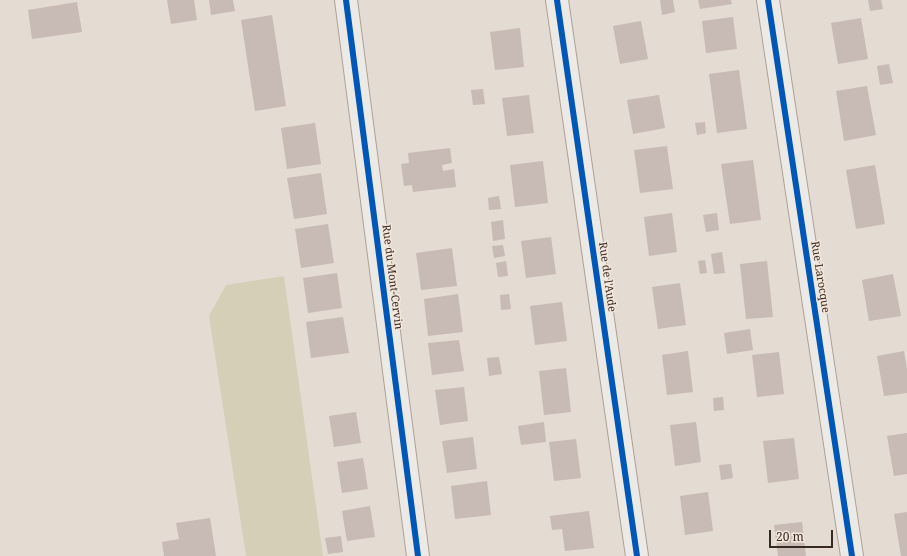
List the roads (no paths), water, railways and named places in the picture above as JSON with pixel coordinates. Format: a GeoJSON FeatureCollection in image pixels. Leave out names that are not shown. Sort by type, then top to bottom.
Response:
{"type":"FeatureCollection","features":[{"type":"Feature","properties":{"kind":"street","name":"Rue du Mont-Cervin"},"geometry":{"type":"LineString","coordinates":[[346,0],[418,556]]}},
{"type":"Feature","properties":{"kind":"street","name":"Rue de l'Aude"},"geometry":{"type":"LineString","coordinates":[[557,0],[637,556]]}},
{"type":"Feature","properties":{"kind":"street","name":"Rue Larocque"},"geometry":{"type":"LineString","coordinates":[[768,0],[852,556]]}}]}
